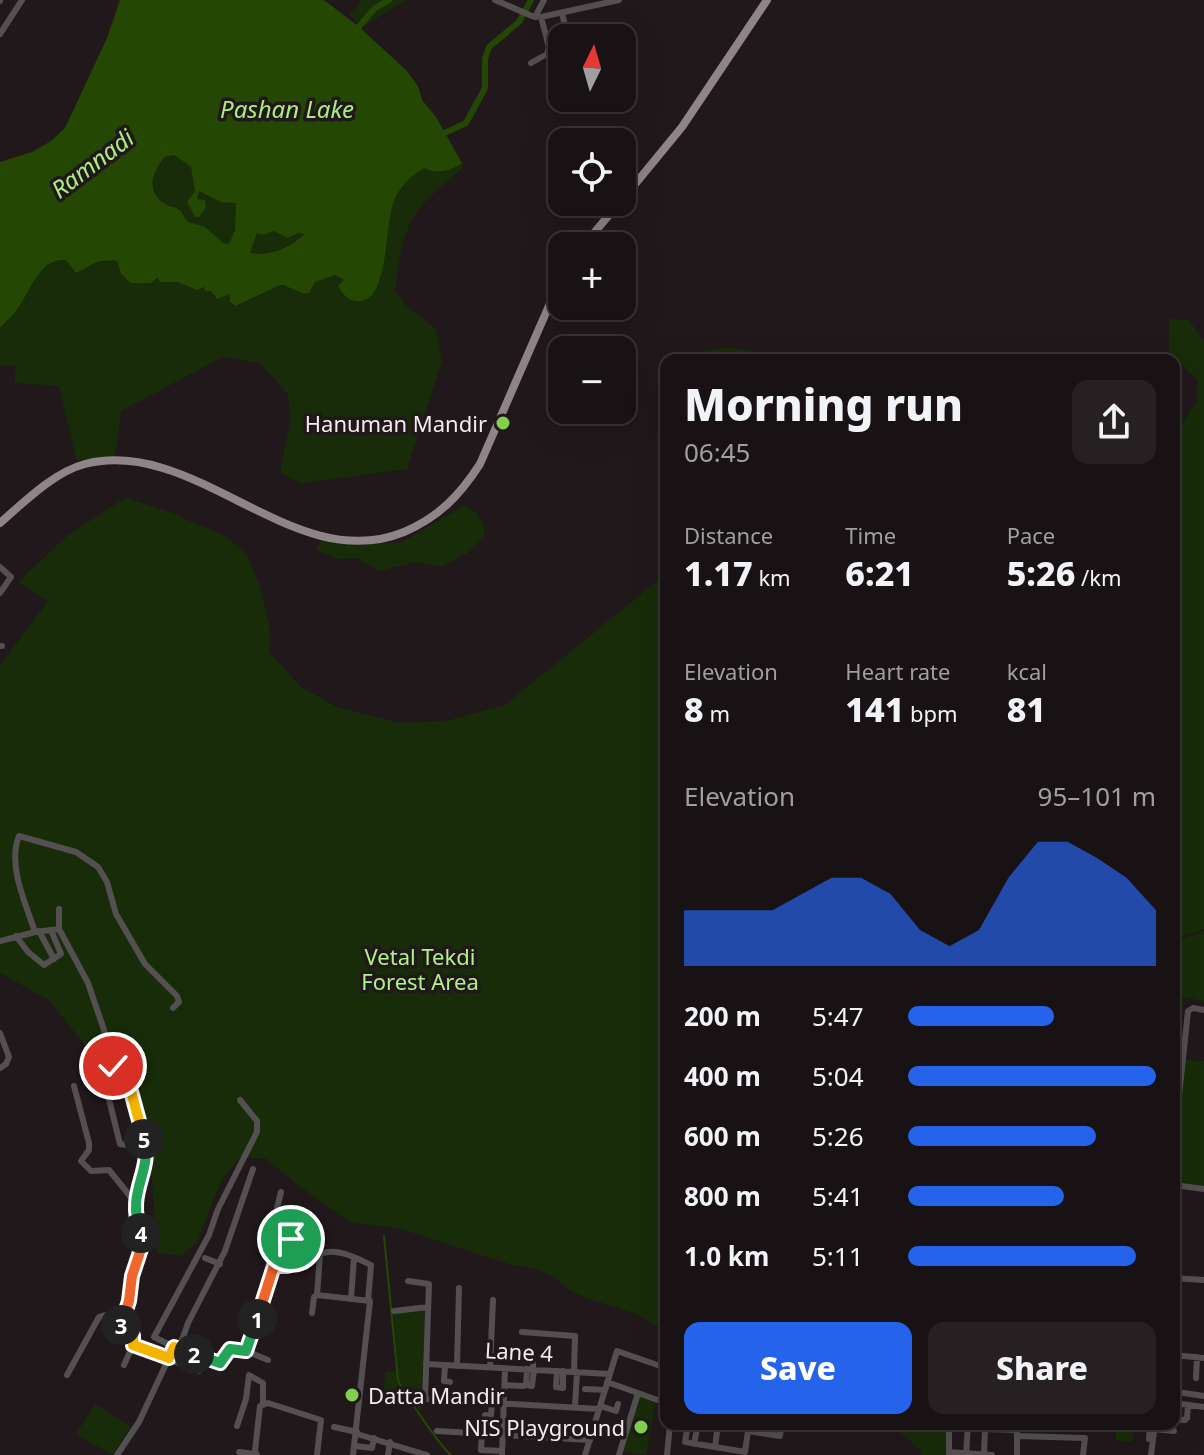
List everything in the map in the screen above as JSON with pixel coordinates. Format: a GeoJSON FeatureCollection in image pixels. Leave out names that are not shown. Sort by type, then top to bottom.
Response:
{"type":"FeatureCollection","features":[{"type":"Feature","properties":{"kind":"main road"},"geometry":{"type":"LineString","coordinates":[[636,183],[682,127],[767,0]]}},
{"type":"Feature","properties":{"kind":"main road"},"geometry":{"type":"LineString","coordinates":[[595,232],[608,216]]}},
{"type":"Feature","properties":{"kind":"main road"},"geometry":{"type":"LineString","coordinates":[[0,523],[60,476],[81,465],[110,460],[140,462],[166,470],[294,525],[349,539],[382,539],[412,528],[441,512],[462,490],[480,464],[548,308]]}},
{"type":"Feature","properties":{"kind":"street"},"geometry":{"type":"LineString","coordinates":[[0,34],[22,0]]}},
{"type":"Feature","properties":{"kind":"street"},"geometry":{"type":"LineString","coordinates":[[531,63],[547,54],[549,47],[536,17],[544,0]]}},
{"type":"Feature","properties":{"kind":"street"},"geometry":{"type":"LineString","coordinates":[[499,1],[536,17],[619,0]]}},
{"type":"Feature","properties":{"kind":"street"},"geometry":{"type":"LineString","coordinates":[[562,13],[565,24]]}},
{"type":"Feature","properties":{"kind":"street"},"geometry":{"type":"LineString","coordinates":[[0,567],[11,577],[0,593]]}},
{"type":"Feature","properties":{"kind":"street"},"geometry":{"type":"LineString","coordinates":[[54,959],[37,932],[19,883],[16,852],[19,836],[76,852],[98,867],[107,882],[116,914],[145,964],[177,996],[179,1002],[173,1008]]}},
{"type":"Feature","properties":{"kind":"street"},"geometry":{"type":"LineString","coordinates":[[16,936],[40,964],[60,956],[55,929],[59,909]]}},
{"type":"Feature","properties":{"kind":"street"},"geometry":{"type":"LineString","coordinates":[[0,941],[55,929]]}},
{"type":"Feature","properties":{"kind":"street"},"geometry":{"type":"LineString","coordinates":[[55,929],[88,983],[110,1058],[129,1084],[146,1148],[134,1201]]}},
{"type":"Feature","properties":{"kind":"street"},"geometry":{"type":"LineString","coordinates":[[1180,1086],[1188,1011],[1193,1008],[1204,1010]]}},
{"type":"Feature","properties":{"kind":"street"},"geometry":{"type":"LineString","coordinates":[[0,1033],[9,1057],[0,1068]]}},
{"type":"Feature","properties":{"kind":"street"},"geometry":{"type":"LineString","coordinates":[[74,1086],[89,1143],[89,1150],[81,1161],[91,1171],[109,1170],[134,1201],[143,1243],[122,1322],[122,1326],[133,1336],[133,1345],[124,1365]]}},
{"type":"Feature","properties":{"kind":"street"},"geometry":{"type":"LineString","coordinates":[[106,1087],[120,1144],[146,1148]]}},
{"type":"Feature","properties":{"kind":"street"},"geometry":{"type":"LineString","coordinates":[[240,1100],[257,1121],[257,1132],[218,1209],[204,1247],[154,1337],[220,1363],[230,1349],[246,1351],[268,1360]]}},
{"type":"Feature","properties":{"kind":"street"},"geometry":{"type":"LineString","coordinates":[[117,1455],[139,1422],[169,1358],[220,1264],[253,1169]]}},
{"type":"Feature","properties":{"kind":"street"},"geometry":{"type":"LineString","coordinates":[[1180,1186],[1204,1189]]}},
{"type":"Feature","properties":{"kind":"street"},"geometry":{"type":"LineString","coordinates":[[246,1351],[274,1266],[287,1266],[290,1257],[290,1235],[277,1224],[275,1218],[281,1192]]}},
{"type":"Feature","properties":{"kind":"street"},"geometry":{"type":"LineString","coordinates":[[312,1313],[317,1295],[320,1254],[333,1251],[371,1265],[353,1455]]}},
{"type":"Feature","properties":{"kind":"street"},"geometry":{"type":"LineString","coordinates":[[205,1258],[220,1264]]}},
{"type":"Feature","properties":{"kind":"street"},"geometry":{"type":"LineString","coordinates":[[351,1299],[354,1258]]}},
{"type":"Feature","properties":{"kind":"street"},"geometry":{"type":"LineString","coordinates":[[1180,1278],[1204,1280]]}},
{"type":"Feature","properties":{"kind":"street"},"geometry":{"type":"LineString","coordinates":[[408,1281],[428,1283],[425,1399],[575,1407],[600,1405]]}},
{"type":"Feature","properties":{"kind":"street"},"geometry":{"type":"LineString","coordinates":[[450,1367],[459,1288]]}},
{"type":"Feature","properties":{"kind":"street"},"geometry":{"type":"LineString","coordinates":[[317,1295],[369,1301]]}},
{"type":"Feature","properties":{"kind":"street"},"geometry":{"type":"LineString","coordinates":[[490,1367],[493,1300]]}},
{"type":"Feature","properties":{"kind":"street"},"geometry":{"type":"LineString","coordinates":[[394,1311],[428,1307]]}},
{"type":"Feature","properties":{"kind":"street"},"geometry":{"type":"LineString","coordinates":[[67,1375],[99,1317],[105,1315],[122,1322]]}},
{"type":"Feature","properties":{"kind":"street"},"geometry":{"type":"LineString","coordinates":[[522,1332],[575,1336],[575,1407]]}},
{"type":"Feature","properties":{"kind":"street"},"geometry":{"type":"LineString","coordinates":[[133,1345],[199,1371]]}},
{"type":"Feature","properties":{"kind":"street"},"geometry":{"type":"LineString","coordinates":[[585,1455],[617,1351],[660,1366]]}},
{"type":"Feature","properties":{"kind":"street"},"geometry":{"type":"LineString","coordinates":[[531,1369],[533,1353]]}},
{"type":"Feature","properties":{"kind":"street"},"geometry":{"type":"LineString","coordinates":[[1180,1356],[1201,1358],[1196,1378]]}},
{"type":"Feature","properties":{"kind":"street","name":"Lane 4"},"geometry":{"type":"LineString","coordinates":[[426,1364],[576,1372],[608,1378],[660,1401]]}},
{"type":"Feature","properties":{"kind":"street"},"geometry":{"type":"LineString","coordinates":[[483,1432],[481,1450],[502,1453],[505,1368]]}},
{"type":"Feature","properties":{"kind":"street"},"geometry":{"type":"LineString","coordinates":[[237,1426],[246,1399],[249,1375],[263,1383],[263,1403],[260,1406],[256,1454],[239,1452]]}},
{"type":"Feature","properties":{"kind":"street"},"geometry":{"type":"LineString","coordinates":[[505,1385],[523,1386]]}},
{"type":"Feature","properties":{"kind":"street"},"geometry":{"type":"LineString","coordinates":[[585,1389],[605,1390]]}},
{"type":"Feature","properties":{"kind":"street"},"geometry":{"type":"LineString","coordinates":[[1180,1392],[1204,1396]]}},
{"type":"Feature","properties":{"kind":"street"},"geometry":{"type":"LineString","coordinates":[[619,1455],[638,1393]]}},
{"type":"Feature","properties":{"kind":"street"},"geometry":{"type":"LineString","coordinates":[[263,1403],[321,1420],[323,1424],[317,1455]]}},
{"type":"Feature","properties":{"kind":"street"},"geometry":{"type":"LineString","coordinates":[[1180,1404],[1204,1407]]}},
{"type":"Feature","properties":{"kind":"street"},"geometry":{"type":"LineString","coordinates":[[1180,1419],[1186,1419],[1188,1405]]}},
{"type":"Feature","properties":{"kind":"street"},"geometry":{"type":"LineString","coordinates":[[334,1427],[427,1455]]}},
{"type":"Feature","properties":{"kind":"street"},"geometry":{"type":"LineString","coordinates":[[667,1455],[669,1430]]}},
{"type":"Feature","properties":{"kind":"street"},"geometry":{"type":"LineString","coordinates":[[687,1430],[685,1442],[745,1453],[749,1430]]}},
{"type":"Feature","properties":{"kind":"street"},"geometry":{"type":"LineString","coordinates":[[690,1430],[706,1435]]}},
{"type":"Feature","properties":{"kind":"street"},"geometry":{"type":"LineString","coordinates":[[694,1444],[697,1430]]}},
{"type":"Feature","properties":{"kind":"street"},"geometry":{"type":"LineString","coordinates":[[719,1430],[721,1450]]}},
{"type":"Feature","properties":{"kind":"street"},"geometry":{"type":"LineString","coordinates":[[756,1430],[780,1436],[781,1430]]}},
{"type":"Feature","properties":{"kind":"street"},"geometry":{"type":"LineString","coordinates":[[765,1430],[765,1434]]}},
{"type":"Feature","properties":{"kind":"street"},"geometry":{"type":"LineString","coordinates":[[949,1430],[949,1454],[992,1455]]}},
{"type":"Feature","properties":{"kind":"street"},"geometry":{"type":"LineString","coordinates":[[966,1454],[968,1430]]}},
{"type":"Feature","properties":{"kind":"street"},"geometry":{"type":"LineString","coordinates":[[984,1455],[985,1430]]}},
{"type":"Feature","properties":{"kind":"street"},"geometry":{"type":"LineString","coordinates":[[1017,1455],[1017,1430],[1085,1438],[1083,1455]]}},
{"type":"Feature","properties":{"kind":"street"},"geometry":{"type":"LineString","coordinates":[[1150,1455],[1153,1430]]}},
{"type":"Feature","properties":{"kind":"street"},"geometry":{"type":"LineString","coordinates":[[1170,1430],[1174,1431]]}},
{"type":"Feature","properties":{"kind":"street"},"geometry":{"type":"LineString","coordinates":[[437,1431],[590,1440]]}},
{"type":"Feature","properties":{"kind":"street"},"geometry":{"type":"LineString","coordinates":[[355,1446],[372,1448],[374,1438]]}},
{"type":"Feature","properties":{"kind":"street"},"geometry":{"type":"LineString","coordinates":[[388,1455],[390,1442]]}},
{"type":"Feature","properties":{"kind":"street"},"geometry":{"type":"LineString","coordinates":[[703,1455],[704,1445]]}},
{"type":"Feature","properties":{"kind":"green space"},"geometry":{"type":"Polygon","coordinates":[[[361,0],[406,0],[362,27],[349,14],[361,0]]]}},
{"type":"Feature","properties":{"kind":"green space"},"geometry":{"type":"Polygon","coordinates":[[[174,155],[191,167],[195,191],[188,203],[195,217],[201,200],[196,197],[198,190],[208,196],[236,203],[235,230],[229,244],[223,243],[207,229],[188,222],[180,209],[160,201],[154,190],[153,173],[165,157],[174,155]]]}},
{"type":"Feature","properties":{"kind":"green space"},"geometry":{"type":"Polygon","coordinates":[[[460,163],[463,168],[432,195],[412,219],[400,258],[395,289],[405,305],[436,329],[442,361],[407,469],[302,483],[280,473],[291,417],[288,394],[259,363],[223,357],[121,411],[115,456],[77,461],[59,386],[14,383],[16,366],[0,365],[0,328],[16,312],[39,271],[57,260],[66,260],[86,269],[100,262],[117,261],[121,274],[127,278],[151,283],[160,278],[161,282],[177,282],[197,290],[204,287],[217,299],[230,294],[231,306],[278,286],[309,293],[315,282],[335,275],[345,280],[381,281],[387,226],[400,188],[408,177],[424,168],[443,171],[460,163]]]}},
{"type":"Feature","properties":{"kind":"green space"},"geometry":{"type":"Polygon","coordinates":[[[274,231],[285,235],[306,233],[280,249],[250,253],[257,232],[274,231]]]}},
{"type":"Feature","properties":{"kind":"green space"},"geometry":{"type":"Polygon","coordinates":[[[1169,319],[1189,320],[1204,342],[1204,929],[1181,937],[1180,427],[1197,401],[1197,379],[1180,364],[1180,354],[1169,354],[1169,319]]]}},
{"type":"Feature","properties":{"kind":"green space"},"geometry":{"type":"Polygon","coordinates":[[[728,347],[763,354],[692,354],[728,347]]]}},
{"type":"Feature","properties":{"kind":"green space","name":"Vetal Tekdi Forest Area"},"geometry":{"type":"Polygon","coordinates":[[[125,498],[167,511],[225,536],[247,554],[258,581],[269,624],[270,653],[301,687],[337,707],[401,723],[446,721],[505,705],[660,579],[660,1328],[637,1314],[586,1298],[536,1269],[512,1265],[398,1228],[352,1223],[267,1159],[241,1157],[221,1181],[198,1241],[181,1256],[157,1253],[152,1178],[126,1103],[97,1060],[49,1000],[0,973],[0,665],[48,601],[18,582],[68,535],[125,498]]]}},
{"type":"Feature","properties":{"kind":"green space"},"geometry":{"type":"Polygon","coordinates":[[[465,505],[480,518],[485,536],[469,552],[441,567],[415,562],[379,571],[357,558],[338,559],[316,550],[322,539],[360,545],[402,542],[465,505]]]}},
{"type":"Feature","properties":{"kind":"green space"},"geometry":{"type":"Polygon","coordinates":[[[1204,931],[1204,1001],[1183,997],[1180,1034],[1180,939],[1204,931]]]}},
{"type":"Feature","properties":{"kind":"green space"},"geometry":{"type":"Polygon","coordinates":[[[1184,1060],[1204,1061],[1204,1188],[1180,1185],[1180,1110],[1184,1060]]]}},
{"type":"Feature","properties":{"kind":"green space"},"geometry":{"type":"Polygon","coordinates":[[[425,1310],[420,1411],[400,1386],[387,1395],[384,1393],[385,1372],[398,1371],[393,1313],[425,1310]]]}},
{"type":"Feature","properties":{"kind":"green space","name":"NIS Playground"},"geometry":{"type":"Polygon","coordinates":[[[638,1396],[656,1402],[646,1455],[624,1451],[638,1396]]]}},
{"type":"Feature","properties":{"kind":"green space"},"geometry":{"type":"Polygon","coordinates":[[[95,1404],[131,1427],[112,1455],[76,1434],[95,1404]]]}},
{"type":"Feature","properties":{"kind":"green space"},"geometry":{"type":"Polygon","coordinates":[[[897,1430],[948,1430],[947,1455],[921,1455],[921,1450],[897,1430]]]}},
{"type":"Feature","properties":{"kind":"green space"},"geometry":{"type":"Polygon","coordinates":[[[1116,1430],[1133,1430],[1132,1442],[1115,1440],[1116,1430]]]}},
{"type":"Feature","properties":{"kind":"water","name":"Pashan Lake"},"geometry":{"type":"Polygon","coordinates":[[[120,0],[324,0],[406,70],[462,163],[444,171],[424,168],[402,187],[390,215],[377,287],[370,297],[362,301],[345,296],[338,286],[344,280],[335,275],[315,282],[309,293],[304,294],[283,285],[235,306],[230,302],[230,294],[217,299],[204,287],[197,290],[177,282],[161,282],[157,278],[151,283],[131,283],[121,274],[117,261],[100,262],[76,273],[66,260],[49,264],[42,270],[16,311],[0,328],[0,162],[32,152],[65,128],[107,38],[120,0]],[[174,155],[165,157],[157,168],[153,180],[154,192],[164,203],[180,210],[188,222],[205,227],[223,243],[229,244],[235,230],[236,203],[221,202],[199,191],[197,199],[205,200],[206,208],[199,217],[195,217],[187,202],[195,191],[191,167],[174,155]],[[274,231],[262,235],[257,233],[250,253],[280,250],[305,234],[298,233],[287,238],[274,231]]]}},
{"type":"Feature","properties":{"kind":"waterway","name":"Ramnadi"},"geometry":{"type":"LineString","coordinates":[[356,30],[374,9],[389,0]]}},
{"type":"Feature","properties":{"kind":"waterway","name":"Ramnadi"},"geometry":{"type":"LineString","coordinates":[[438,136],[466,123],[485,88],[485,59],[489,47],[519,22],[531,0]]}},
{"type":"Feature","properties":{"kind":"waterway"},"geometry":{"type":"LineString","coordinates":[[384,1236],[398,1380],[451,1455]]}},
{"type":"Feature","properties":{"kind":"place","name":"Hanuman Mandir"},"geometry":{"type":"Point","coordinates":[503,423]}},
{"type":"Feature","properties":{"kind":"place","name":"Datta Mandir"},"geometry":{"type":"Point","coordinates":[352,1395]}},
{"type":"Feature","properties":{"kind":"place","name":"NIS Playground"},"geometry":{"type":"Point","coordinates":[641,1427]}},
{"type":"Feature","properties":{"kind":"route"},"geometry":{"type":"LineString","coordinates":[[113,1066],[129,1084],[147,1153],[134,1201],[136,1220],[144,1240],[121,1324],[133,1336],[133,1345],[169,1358],[174,1347],[220,1363],[230,1349],[246,1351],[274,1266],[287,1266],[291,1239]]}}]}
